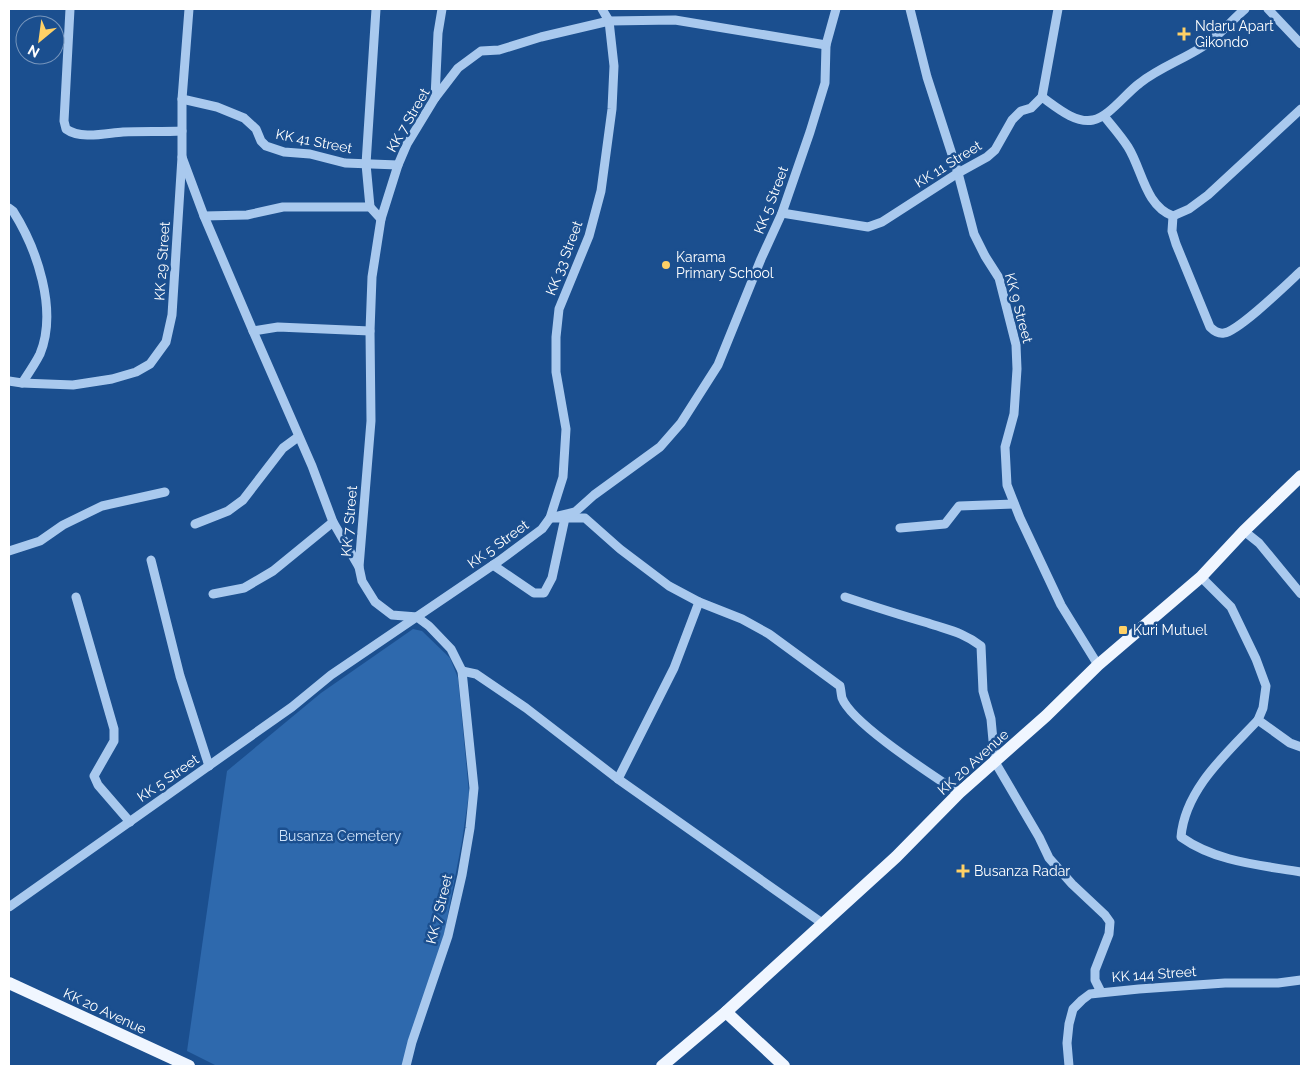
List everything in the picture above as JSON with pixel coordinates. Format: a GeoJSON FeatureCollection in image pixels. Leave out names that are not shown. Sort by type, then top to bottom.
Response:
{"type":"FeatureCollection","features":[{"type":"Feature","properties":{"kind":"main road","name":"KK 20 Avenue"},"geometry":{"type":"LineString","coordinates":[[662,1066],[726,1012],[896,857],[959,793],[995,762],[1098,665],[1200,577],[1244,530],[1301,476]]}},
{"type":"Feature","properties":{"kind":"main road","name":"KK 20 Avenue"},"geometry":{"type":"LineString","coordinates":[[9,983],[189,1066]]}},
{"type":"Feature","properties":{"kind":"main road"},"geometry":{"type":"LineString","coordinates":[[726,1012],[784,1066]]}},
{"type":"Feature","properties":{"kind":"street"},"geometry":{"type":"LineString","coordinates":[[70,9],[64,121],[66,129],[102,136],[122,132],[182,131]]}},
{"type":"Feature","properties":{"kind":"street","name":"KK 29 Street"},"geometry":{"type":"LineString","coordinates":[[9,382],[73,385],[112,379],[136,372],[150,364],[166,342],[172,315],[182,157],[182,99],[189,9]]}},
{"type":"Feature","properties":{"kind":"street"},"geometry":{"type":"LineString","coordinates":[[376,9],[366,164],[370,207],[381,219]]}},
{"type":"Feature","properties":{"kind":"street"},"geometry":{"type":"LineString","coordinates":[[435,98],[438,33],[442,9]]}},
{"type":"Feature","properties":{"kind":"street","name":"KK 33 Street"},"geometry":{"type":"LineString","coordinates":[[550,518],[563,477],[566,429],[556,372],[556,337],[559,309],[589,236],[602,190],[612,109],[614,66],[609,21],[602,9]]}},
{"type":"Feature","properties":{"kind":"street","name":"KK 5 Street"},"geometry":{"type":"LineString","coordinates":[[9,907],[292,707],[331,675],[493,565],[542,529],[550,518],[575,512],[594,495],[660,446],[681,423],[718,365],[761,259],[782,213],[825,84],[826,45],[836,9]]}},
{"type":"Feature","properties":{"kind":"street","name":"KK 9 Street"},"geometry":{"type":"LineString","coordinates":[[910,9],[927,77],[958,173],[974,234],[999,278],[1016,345],[1017,369],[1014,414],[1005,447],[1007,485],[1061,605],[1098,665]]}},
{"type":"Feature","properties":{"kind":"street"},"geometry":{"type":"LineString","coordinates":[[1058,9],[1042,97],[1073,116],[1091,121],[1104,116],[1142,81],[1204,46],[1245,9]]}},
{"type":"Feature","properties":{"kind":"street"},"geometry":{"type":"LineString","coordinates":[[1268,9],[1301,44]]}},
{"type":"Feature","properties":{"kind":"street","name":"KK 7 Street"},"geometry":{"type":"LineString","coordinates":[[406,1066],[412,1042],[448,936],[462,875],[470,828],[474,788],[462,670],[451,649],[429,626],[417,617],[392,615],[375,602],[362,581],[359,567],[371,421],[370,331],[372,276],[381,219],[398,165],[407,144],[435,98],[458,68],[481,51],[499,50],[541,37],[609,21],[675,20],[826,45]]}},
{"type":"Feature","properties":{"kind":"street","name":"KK 11 Street"},"geometry":{"type":"LineString","coordinates":[[782,213],[868,227],[882,222],[958,173],[988,157],[995,150],[1012,120],[1022,111],[1031,108],[1042,97]]}},
{"type":"Feature","properties":{"kind":"street","name":"KK 41 Street"},"geometry":{"type":"LineString","coordinates":[[182,99],[244,118],[256,129],[261,141],[266,146],[284,152],[310,154],[345,163],[398,165]]}},
{"type":"Feature","properties":{"kind":"street"},"geometry":{"type":"LineString","coordinates":[[1104,116],[1128,147],[1156,206],[1164,213],[1173,216],[1189,209],[1208,194],[1301,109]]}},
{"type":"Feature","properties":{"kind":"street","name":"KK 7 Street"},"geometry":{"type":"LineString","coordinates":[[182,157],[204,216],[312,466],[333,522],[359,567]]}},
{"type":"Feature","properties":{"kind":"street"},"geometry":{"type":"LineString","coordinates":[[204,216],[248,215],[283,207],[370,207]]}},
{"type":"Feature","properties":{"kind":"street"},"geometry":{"type":"LineString","coordinates":[[9,208],[13,211],[30,242],[39,268],[47,308],[46,330],[40,352],[22,383]]}},
{"type":"Feature","properties":{"kind":"street"},"geometry":{"type":"LineString","coordinates":[[1173,216],[1172,231],[1176,244],[1210,327],[1218,333],[1227,332],[1260,309],[1301,271]]}},
{"type":"Feature","properties":{"kind":"street"},"geometry":{"type":"LineString","coordinates":[[253,331],[278,327],[370,331]]}},
{"type":"Feature","properties":{"kind":"street"},"geometry":{"type":"LineString","coordinates":[[195,524],[228,511],[243,500],[283,448],[298,437]]}},
{"type":"Feature","properties":{"kind":"street"},"geometry":{"type":"LineString","coordinates":[[9,551],[40,541],[63,525],[102,506],[165,492]]}},
{"type":"Feature","properties":{"kind":"street"},"geometry":{"type":"LineString","coordinates":[[900,528],[945,524],[959,506],[1014,504]]}},
{"type":"Feature","properties":{"kind":"street"},"geometry":{"type":"LineString","coordinates":[[550,518],[585,518],[620,549],[669,586],[699,602],[742,619],[769,634],[840,686],[842,697],[856,717],[893,747],[959,793]]}},
{"type":"Feature","properties":{"kind":"street"},"geometry":{"type":"LineString","coordinates":[[493,565],[534,593],[544,593],[552,578],[565,518]]}},
{"type":"Feature","properties":{"kind":"street"},"geometry":{"type":"LineString","coordinates":[[213,594],[244,588],[273,572],[333,522]]}},
{"type":"Feature","properties":{"kind":"street"},"geometry":{"type":"LineString","coordinates":[[1244,530],[1259,543],[1301,594]]}},
{"type":"Feature","properties":{"kind":"street"},"geometry":{"type":"LineString","coordinates":[[151,560],[180,676],[209,766]]}},
{"type":"Feature","properties":{"kind":"street"},"geometry":{"type":"LineString","coordinates":[[1200,577],[1231,607],[1256,659],[1266,686],[1263,708],[1258,720],[1222,758],[1196,791],[1182,826],[1182,837],[1192,844],[1234,861],[1301,872]]}},
{"type":"Feature","properties":{"kind":"street"},"geometry":{"type":"LineString","coordinates":[[76,596],[114,729],[114,741],[94,776],[98,785],[130,822]]}},
{"type":"Feature","properties":{"kind":"street"},"geometry":{"type":"LineString","coordinates":[[845,597],[929,624],[954,630],[971,638],[981,646],[983,691],[990,719],[995,762]]}},
{"type":"Feature","properties":{"kind":"street"},"geometry":{"type":"LineString","coordinates":[[618,779],[674,668],[699,602]]}},
{"type":"Feature","properties":{"kind":"street"},"geometry":{"type":"LineString","coordinates":[[462,670],[476,674],[526,708],[618,779],[822,923]]}},
{"type":"Feature","properties":{"kind":"street"},"geometry":{"type":"LineString","coordinates":[[1258,720],[1290,743],[1301,746]]}},
{"type":"Feature","properties":{"kind":"street","name":"KK 144 Street"},"geometry":{"type":"LineString","coordinates":[[995,762],[1049,858],[1072,884],[1109,919],[1109,934],[1094,976],[1101,992],[1225,983],[1278,983],[1301,980]]}},
{"type":"Feature","properties":{"kind":"street"},"geometry":{"type":"LineString","coordinates":[[1069,1066],[1068,1024],[1073,1009],[1090,994],[1101,992]]}},
{"type":"Feature","properties":{"kind":"green space","name":"Busanza Cemetery"},"geometry":{"type":"Polygon","coordinates":[[[413,629],[422,631],[450,658],[458,678],[469,793],[462,841],[438,966],[403,1066],[217,1066],[187,1051],[227,771],[321,693],[413,629]]]}},
{"type":"Feature","properties":{"kind":"place","name":"Ndaru Apart Gikondo"},"geometry":{"type":"Point","coordinates":[1184,34]}},
{"type":"Feature","properties":{"kind":"place","name":"Karama Primary School"},"geometry":{"type":"Point","coordinates":[666,265]}},
{"type":"Feature","properties":{"kind":"place","name":"Kuri Mutuel"},"geometry":{"type":"Point","coordinates":[1123,630]}},
{"type":"Feature","properties":{"kind":"place","name":"Busanza Radar"},"geometry":{"type":"Point","coordinates":[963,871]}}]}
